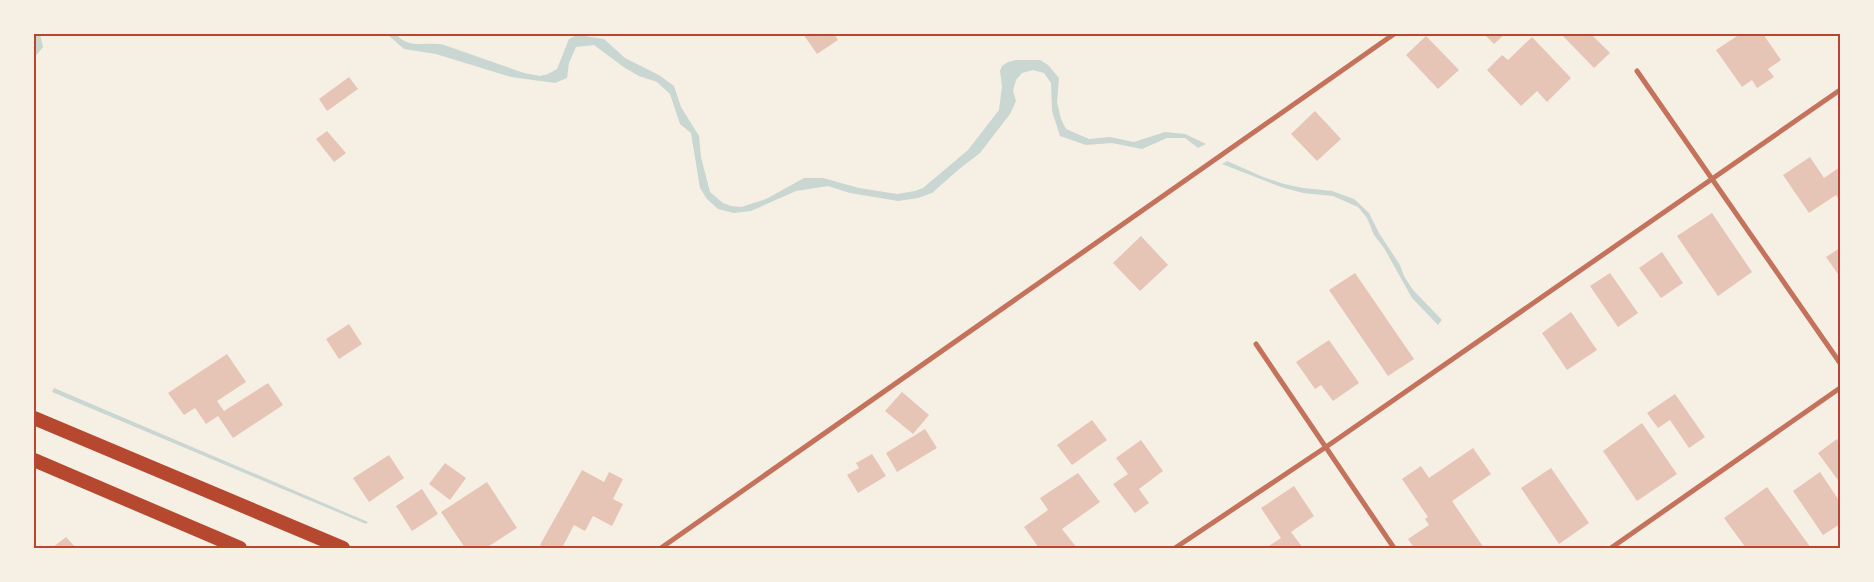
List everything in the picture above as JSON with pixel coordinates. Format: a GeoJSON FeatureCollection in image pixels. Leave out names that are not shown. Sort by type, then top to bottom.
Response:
{"type":"FeatureCollection","features":[{"type":"Feature","properties":{"kind":"highway"},"geometry":{"type":"LineString","coordinates":[[34,418],[343,548]]}},
{"type":"Feature","properties":{"kind":"highway"},"geometry":{"type":"LineString","coordinates":[[34,460],[240,548]]}},
{"type":"Feature","properties":{"kind":"street"},"geometry":{"type":"LineString","coordinates":[[661,548],[1394,34]]}},
{"type":"Feature","properties":{"kind":"street"},"geometry":{"type":"LineString","coordinates":[[1636,71],[1840,363]]}},
{"type":"Feature","properties":{"kind":"street"},"geometry":{"type":"LineString","coordinates":[[1175,548],[1326,447],[1840,90]]}},
{"type":"Feature","properties":{"kind":"street"},"geometry":{"type":"LineString","coordinates":[[1256,344],[1394,548]]}},
{"type":"Feature","properties":{"kind":"street"},"geometry":{"type":"LineString","coordinates":[[1611,548],[1840,388]]}},
{"type":"Feature","properties":{"kind":"shaded area"},"geometry":{"type":"Polygon","coordinates":[[[34,34],[40,34],[43,47],[34,58],[34,34]]]}},
{"type":"Feature","properties":{"kind":"shaded area"},"geometry":{"type":"Polygon","coordinates":[[[387,34],[396,34],[406,42],[444,45],[524,73],[540,76],[557,69],[569,39],[577,35],[604,39],[625,58],[659,75],[674,86],[681,107],[699,136],[701,157],[710,192],[723,203],[731,206],[741,207],[766,199],[804,178],[823,178],[859,188],[897,194],[923,188],[968,150],[999,110],[1002,86],[1000,71],[1002,66],[1016,60],[1040,60],[1048,65],[1059,78],[1057,102],[1061,119],[1066,129],[1089,139],[1110,137],[1134,142],[1165,132],[1185,134],[1206,144],[1198,148],[1185,138],[1167,138],[1142,149],[1112,143],[1086,145],[1060,136],[1052,111],[1051,83],[1044,73],[1033,70],[1022,73],[1016,80],[1013,91],[1016,101],[1010,114],[980,153],[932,193],[918,198],[898,201],[850,193],[828,186],[796,191],[751,211],[734,213],[718,209],[707,199],[700,188],[691,133],[680,124],[670,94],[657,82],[639,76],[625,68],[594,45],[576,47],[569,63],[567,78],[555,83],[511,77],[436,54],[404,49],[387,34]]]}},
{"type":"Feature","properties":{"kind":"shaded area"},"geometry":{"type":"Polygon","coordinates":[[[1227,161],[1284,184],[1332,191],[1354,199],[1369,213],[1413,290],[1442,320],[1438,325],[1412,298],[1384,248],[1374,235],[1367,218],[1358,207],[1333,196],[1303,193],[1281,187],[1222,164],[1227,161]]]}},
{"type":"Feature","properties":{"kind":"shaded area"},"geometry":{"type":"Polygon","coordinates":[[[54,388],[368,522],[366,524],[52,392],[54,388]]]}},
{"type":"Feature","properties":{"kind":"building"},"geometry":{"type":"Polygon","coordinates":[[[803,34],[834,34],[838,40],[817,54],[803,34]]]}},
{"type":"Feature","properties":{"kind":"building"},"geometry":{"type":"Polygon","coordinates":[[[1484,34],[1505,34],[1494,44],[1484,34]]]}},
{"type":"Feature","properties":{"kind":"building"},"geometry":{"type":"Polygon","coordinates":[[[1561,34],[1591,34],[1610,53],[1594,68],[1561,34]]]}},
{"type":"Feature","properties":{"kind":"building"},"geometry":{"type":"Polygon","coordinates":[[[1740,34],[1763,34],[1781,60],[1768,69],[1774,77],[1757,88],[1752,80],[1742,87],[1716,50],[1740,34]]]}},
{"type":"Feature","properties":{"kind":"building"},"geometry":{"type":"Polygon","coordinates":[[[1426,36],[1459,70],[1438,89],[1406,55],[1426,36]]]}},
{"type":"Feature","properties":{"kind":"building"},"geometry":{"type":"Polygon","coordinates":[[[1532,37],[1571,78],[1547,102],[1537,91],[1521,106],[1487,70],[1502,55],[1508,60],[1532,37]]]}},
{"type":"Feature","properties":{"kind":"building"},"geometry":{"type":"Polygon","coordinates":[[[349,77],[358,89],[327,111],[319,99],[349,77]]]}},
{"type":"Feature","properties":{"kind":"building"},"geometry":{"type":"Polygon","coordinates":[[[1315,111],[1341,139],[1317,161],[1291,134],[1315,111]]]}},
{"type":"Feature","properties":{"kind":"building"},"geometry":{"type":"Polygon","coordinates":[[[327,131],[346,153],[334,162],[316,139],[327,131]]]}},
{"type":"Feature","properties":{"kind":"building"},"geometry":{"type":"Polygon","coordinates":[[[1810,157],[1824,178],[1840,167],[1840,201],[1836,195],[1809,213],[1783,175],[1810,157]]]}},
{"type":"Feature","properties":{"kind":"building"},"geometry":{"type":"Polygon","coordinates":[[[1712,213],[1752,272],[1718,296],[1677,236],[1712,213]]]}},
{"type":"Feature","properties":{"kind":"building"},"geometry":{"type":"Polygon","coordinates":[[[1141,236],[1168,265],[1140,291],[1113,263],[1141,236]]]}},
{"type":"Feature","properties":{"kind":"building"},"geometry":{"type":"Polygon","coordinates":[[[1840,248],[1840,277],[1826,257],[1840,248]]]}},
{"type":"Feature","properties":{"kind":"building"},"geometry":{"type":"Polygon","coordinates":[[[1662,252],[1683,283],[1661,298],[1639,268],[1662,252]]]}},
{"type":"Feature","properties":{"kind":"building"},"geometry":{"type":"Polygon","coordinates":[[[1355,273],[1414,359],[1388,376],[1329,290],[1355,273]]]}},
{"type":"Feature","properties":{"kind":"building"},"geometry":{"type":"Polygon","coordinates":[[[1610,273],[1638,313],[1618,327],[1590,286],[1610,273]]]}},
{"type":"Feature","properties":{"kind":"building"},"geometry":{"type":"Polygon","coordinates":[[[1571,312],[1597,350],[1567,370],[1542,333],[1571,312]]]}},
{"type":"Feature","properties":{"kind":"building"},"geometry":{"type":"Polygon","coordinates":[[[349,324],[362,344],[339,359],[326,339],[349,324]]]}},
{"type":"Feature","properties":{"kind":"building"},"geometry":{"type":"Polygon","coordinates":[[[1329,340],[1359,383],[1333,401],[1321,385],[1315,389],[1296,362],[1329,340]]]}},
{"type":"Feature","properties":{"kind":"building"},"geometry":{"type":"Polygon","coordinates":[[[227,354],[246,382],[217,401],[224,411],[268,383],[283,405],[233,438],[218,416],[206,424],[195,408],[184,415],[168,393],[227,354]]]}},
{"type":"Feature","properties":{"kind":"building"},"geometry":{"type":"Polygon","coordinates":[[[902,392],[929,415],[913,434],[885,411],[902,392]]]}},
{"type":"Feature","properties":{"kind":"building"},"geometry":{"type":"Polygon","coordinates":[[[1675,394],[1705,437],[1689,448],[1670,420],[1658,428],[1647,413],[1675,394]]]}},
{"type":"Feature","properties":{"kind":"building"},"geometry":{"type":"Polygon","coordinates":[[[1092,420],[1107,440],[1072,465],[1057,445],[1092,420]]]}},
{"type":"Feature","properties":{"kind":"building"},"geometry":{"type":"Polygon","coordinates":[[[1642,423],[1677,474],[1637,501],[1603,451],[1642,423]]]}},
{"type":"Feature","properties":{"kind":"building"},"geometry":{"type":"Polygon","coordinates":[[[925,429],[937,448],[897,472],[886,453],[925,429]]]}},
{"type":"Feature","properties":{"kind":"building"},"geometry":{"type":"Polygon","coordinates":[[[1837,439],[1840,443],[1840,483],[1818,453],[1837,439]]]}},
{"type":"Feature","properties":{"kind":"building"},"geometry":{"type":"Polygon","coordinates":[[[1141,440],[1163,471],[1139,489],[1149,503],[1135,513],[1113,484],[1128,474],[1116,458],[1141,440]]]}},
{"type":"Feature","properties":{"kind":"building"},"geometry":{"type":"Polygon","coordinates":[[[1473,448],[1491,474],[1452,501],[1484,548],[1414,548],[1408,539],[1429,525],[1425,519],[1428,517],[1402,479],[1421,466],[1429,478],[1473,448]]]}},
{"type":"Feature","properties":{"kind":"building"},"geometry":{"type":"Polygon","coordinates":[[[872,454],[886,476],[858,493],[847,475],[859,468],[856,463],[872,454]]]}},
{"type":"Feature","properties":{"kind":"building"},"geometry":{"type":"Polygon","coordinates":[[[389,455],[404,478],[369,502],[353,478],[389,455]]]}},
{"type":"Feature","properties":{"kind":"building"},"geometry":{"type":"Polygon","coordinates":[[[445,463],[466,478],[450,500],[429,484],[445,463]]]}},
{"type":"Feature","properties":{"kind":"building"},"geometry":{"type":"Polygon","coordinates":[[[1551,468],[1589,523],[1559,544],[1521,488],[1551,468]]]}},
{"type":"Feature","properties":{"kind":"building"},"geometry":{"type":"Polygon","coordinates":[[[582,470],[604,482],[609,472],[623,479],[613,499],[623,504],[612,526],[593,516],[585,531],[574,525],[562,548],[546,548],[540,545],[582,470]]]}},
{"type":"Feature","properties":{"kind":"building"},"geometry":{"type":"Polygon","coordinates":[[[1820,472],[1840,502],[1840,524],[1823,535],[1793,491],[1820,472]]]}},
{"type":"Feature","properties":{"kind":"building"},"geometry":{"type":"Polygon","coordinates":[[[1078,473],[1100,502],[1062,529],[1077,548],[1039,548],[1024,527],[1048,510],[1040,498],[1078,473]]]}},
{"type":"Feature","properties":{"kind":"building"},"geometry":{"type":"Polygon","coordinates":[[[487,482],[517,528],[486,548],[465,548],[441,512],[487,482]]]}},
{"type":"Feature","properties":{"kind":"building"},"geometry":{"type":"Polygon","coordinates":[[[1294,486],[1314,516],[1291,532],[1303,548],[1266,548],[1281,538],[1261,508],[1294,486]]]}},
{"type":"Feature","properties":{"kind":"building"},"geometry":{"type":"Polygon","coordinates":[[[1767,487],[1811,548],[1746,548],[1724,518],[1767,487]]]}},
{"type":"Feature","properties":{"kind":"building"},"geometry":{"type":"Polygon","coordinates":[[[422,489],[438,514],[412,531],[396,506],[422,489]]]}},
{"type":"Feature","properties":{"kind":"building"},"geometry":{"type":"Polygon","coordinates":[[[66,537],[76,548],[52,548],[66,537]]]}}]}
